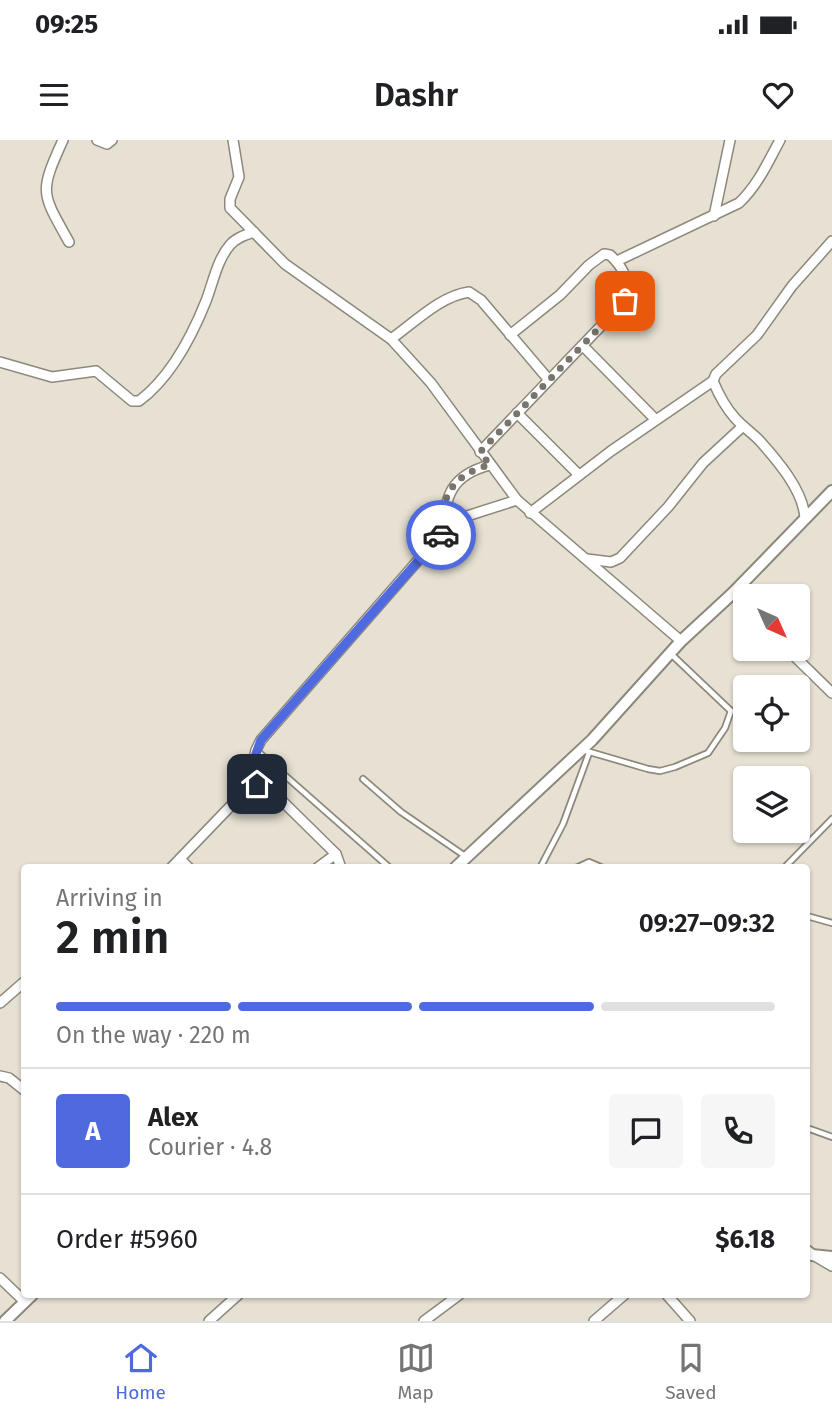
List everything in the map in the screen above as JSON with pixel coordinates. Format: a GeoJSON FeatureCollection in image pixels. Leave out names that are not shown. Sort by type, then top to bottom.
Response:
{"type":"FeatureCollection","features":[{"type":"Feature","properties":{"kind":"street"},"geometry":{"type":"LineString","coordinates":[[63,140],[46,180],[45,194],[69,242]]}},
{"type":"Feature","properties":{"kind":"street"},"geometry":{"type":"LineString","coordinates":[[97,140],[107,144],[112,140]]}},
{"type":"Feature","properties":{"kind":"street"},"geometry":{"type":"LineString","coordinates":[[233,140],[239,177],[230,199],[230,208],[285,264],[391,339],[431,383],[517,500],[681,641]]}},
{"type":"Feature","properties":{"kind":"street"},"geometry":{"type":"LineString","coordinates":[[714,216],[730,140]]}},
{"type":"Feature","properties":{"kind":"street"},"geometry":{"type":"LineString","coordinates":[[617,261],[739,202],[749,194],[780,140]]}},
{"type":"Feature","properties":{"kind":"street"},"geometry":{"type":"LineString","coordinates":[[0,362],[52,377],[96,371],[132,401],[139,401],[154,387],[189,337],[222,258],[230,246],[240,237],[254,232]]}},
{"type":"Feature","properties":{"kind":"street"},"geometry":{"type":"LineString","coordinates":[[530,513],[655,419],[713,381],[716,374],[757,335],[785,296],[832,241]]}},
{"type":"Feature","properties":{"kind":"street"},"geometry":{"type":"LineString","coordinates":[[480,452],[625,301],[628,287],[625,274],[617,261],[604,254],[560,295],[510,335]]}},
{"type":"Feature","properties":{"kind":"street"},"geometry":{"type":"LineString","coordinates":[[391,339],[440,304],[461,293],[469,292],[481,300],[549,380]]}},
{"type":"Feature","properties":{"kind":"street"},"geometry":{"type":"LineString","coordinates":[[583,346],[655,419]]}},
{"type":"Feature","properties":{"kind":"street"},"geometry":{"type":"LineString","coordinates":[[713,381],[733,417],[758,439],[782,469],[804,508],[804,519]]}},
{"type":"Feature","properties":{"kind":"street"},"geometry":{"type":"LineString","coordinates":[[517,413],[579,475]]}},
{"type":"Feature","properties":{"kind":"street"},"geometry":{"type":"LineString","coordinates":[[587,559],[611,562],[620,558],[668,507],[703,463],[743,426]]}},
{"type":"Feature","properties":{"kind":"street"},"geometry":{"type":"LineString","coordinates":[[442,533],[444,506],[451,489],[475,468],[490,465]]}},
{"type":"Feature","properties":{"kind":"street"},"geometry":{"type":"LineString","coordinates":[[742,584],[832,491]]}},
{"type":"Feature","properties":{"kind":"street"},"geometry":{"type":"LineString","coordinates":[[247,789],[261,740],[442,533],[467,516],[517,500]]}},
{"type":"Feature","properties":{"kind":"street"},"geometry":{"type":"LineString","coordinates":[[458,864],[586,751],[681,641],[733,593]]}},
{"type":"Feature","properties":{"kind":"street"},"geometry":{"type":"LineString","coordinates":[[800,662],[832,693]]}},
{"type":"Feature","properties":{"kind":"street"},"geometry":{"type":"LineString","coordinates":[[253,762],[265,784],[336,854],[340,864]]}},
{"type":"Feature","properties":{"kind":"street"},"geometry":{"type":"LineString","coordinates":[[175,864],[247,789],[265,784]]}},
{"type":"Feature","properties":{"kind":"street"},"geometry":{"type":"LineString","coordinates":[[322,864],[336,854]]}},
{"type":"Feature","properties":{"kind":"street"},"geometry":{"type":"LineString","coordinates":[[180,859],[185,864]]}},
{"type":"Feature","properties":{"kind":"street"},"geometry":{"type":"LineString","coordinates":[[0,1002],[21,984]]}},
{"type":"Feature","properties":{"kind":"street"},"geometry":{"type":"LineString","coordinates":[[0,1076],[21,1087]]}},
{"type":"Feature","properties":{"kind":"street"},"geometry":{"type":"LineString","coordinates":[[810,1253],[832,1257]]}},
{"type":"Feature","properties":{"kind":"street"},"geometry":{"type":"LineString","coordinates":[[810,1254],[832,1266]]}},
{"type":"Feature","properties":{"kind":"street"},"geometry":{"type":"LineString","coordinates":[[0,1278],[21,1292]]}},
{"type":"Feature","properties":{"kind":"street"},"geometry":{"type":"LineString","coordinates":[[5,1321],[29,1298]]}},
{"type":"Feature","properties":{"kind":"street"},"geometry":{"type":"LineString","coordinates":[[209,1321],[235,1298]]}},
{"type":"Feature","properties":{"kind":"street"},"geometry":{"type":"LineString","coordinates":[[424,1321],[455,1298]]}},
{"type":"Feature","properties":{"kind":"street"},"geometry":{"type":"LineString","coordinates":[[594,1321],[621,1298]]}},
{"type":"Feature","properties":{"kind":"street"},"geometry":{"type":"LineString","coordinates":[[670,1298],[690,1321]]}},
{"type":"Feature","properties":{"kind":"lane"},"geometry":{"type":"LineString","coordinates":[[542,864],[563,824],[586,751],[660,771],[708,753],[725,728],[731,711],[670,653]]}},
{"type":"Feature","properties":{"kind":"lane"},"geometry":{"type":"LineString","coordinates":[[256,750],[385,864]]}},
{"type":"Feature","properties":{"kind":"lane"},"geometry":{"type":"LineString","coordinates":[[363,779],[401,812],[465,857]]}},
{"type":"Feature","properties":{"kind":"lane"},"geometry":{"type":"LineString","coordinates":[[788,864],[832,819]]}},
{"type":"Feature","properties":{"kind":"lane"},"geometry":{"type":"LineString","coordinates":[[810,917],[832,923]]}},
{"type":"Feature","properties":{"kind":"lane"},"geometry":{"type":"LineString","coordinates":[[810,1129],[832,1137]]}},
{"type":"Feature","properties":{"kind":"way so far"},"geometry":{"type":"LineString","coordinates":[[441,535],[444,506],[451,489],[475,468],[490,465],[480,452],[625,301]]}},
{"type":"Feature","properties":{"kind":"route"},"geometry":{"type":"LineString","coordinates":[[257,784],[265,784],[253,762],[261,740],[441,535]]}}]}
